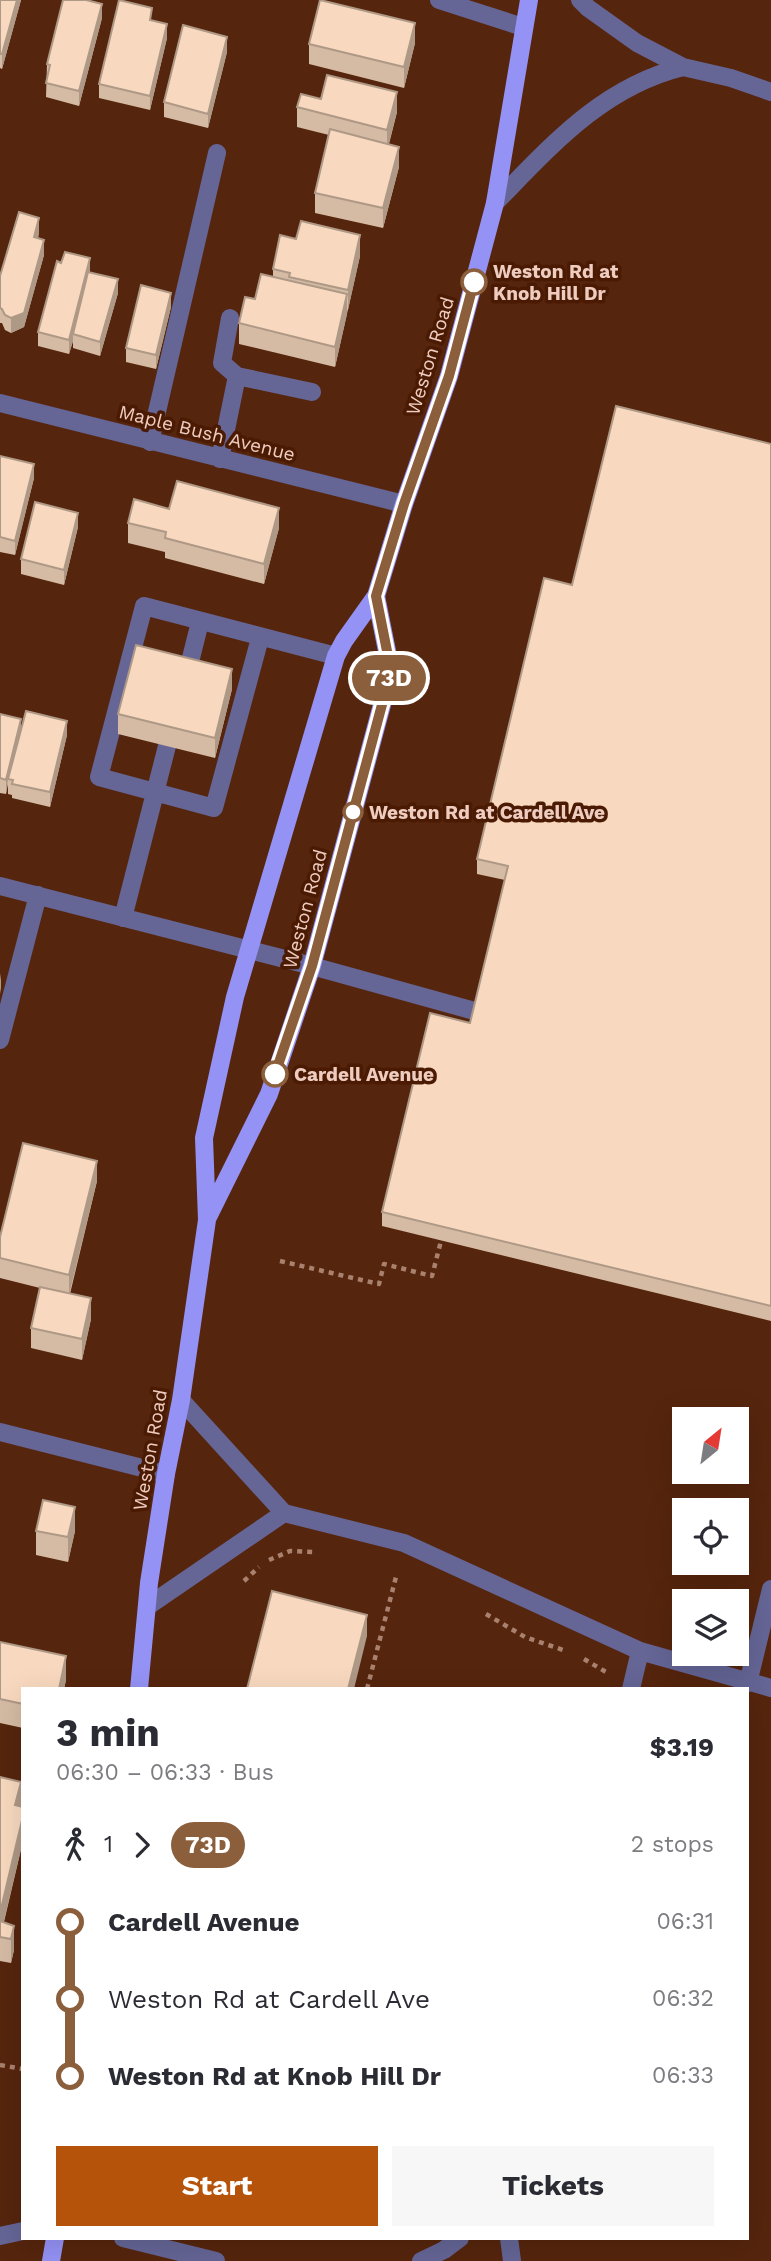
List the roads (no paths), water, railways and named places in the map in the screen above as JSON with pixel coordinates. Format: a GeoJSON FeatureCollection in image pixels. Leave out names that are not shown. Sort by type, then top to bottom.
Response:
{"type":"FeatureCollection","features":[{"type":"Feature","properties":{"kind":"main road","name":"Weston Road"},"geometry":{"type":"LineString","coordinates":[[139,1687],[166,1474],[181,1400],[207,1220],[204,1138],[234,997],[336,656],[376,596],[404,504],[449,376],[495,203],[529,0]]}},
{"type":"Feature","properties":{"kind":"main road","name":"Weston Road"},"geometry":{"type":"LineString","coordinates":[[207,1220],[269,1094],[312,966],[391,671],[376,596]]}},
{"type":"Feature","properties":{"kind":"main road"},"geometry":{"type":"LineString","coordinates":[[51,2261],[55,2240]]}},
{"type":"Feature","properties":{"kind":"street"},"geometry":{"type":"LineString","coordinates":[[439,0],[523,27]]}},
{"type":"Feature","properties":{"kind":"street"},"geometry":{"type":"LineString","coordinates":[[580,0],[637,43],[683,67],[731,78],[771,92]]}},
{"type":"Feature","properties":{"kind":"street"},"geometry":{"type":"LineString","coordinates":[[495,203],[564,133],[608,99],[658,73],[683,67]]}},
{"type":"Feature","properties":{"kind":"street"},"geometry":{"type":"LineString","coordinates":[[150,442],[217,153]]}},
{"type":"Feature","properties":{"kind":"street"},"geometry":{"type":"LineString","coordinates":[[230,318],[222,363],[237,376],[312,392]]}},
{"type":"Feature","properties":{"kind":"street"},"geometry":{"type":"LineString","coordinates":[[220,458],[237,376]]}},
{"type":"Feature","properties":{"kind":"street","name":"Maple Bush Avenue"},"geometry":{"type":"LineString","coordinates":[[0,403],[404,504]]}},
{"type":"Feature","properties":{"kind":"street"},"geometry":{"type":"LineString","coordinates":[[260,638],[214,808],[99,777],[144,606],[336,656]]}},
{"type":"Feature","properties":{"kind":"street"},"geometry":{"type":"LineString","coordinates":[[186,678],[200,622]]}},
{"type":"Feature","properties":{"kind":"street"},"geometry":{"type":"LineString","coordinates":[[123,918],[167,746]]}},
{"type":"Feature","properties":{"kind":"street"},"geometry":{"type":"LineString","coordinates":[[0,886],[312,966],[478,1012]]}},
{"type":"Feature","properties":{"kind":"street"},"geometry":{"type":"LineString","coordinates":[[0,1040],[38,895]]}},
{"type":"Feature","properties":{"kind":"street"},"geometry":{"type":"LineString","coordinates":[[181,1400],[284,1513],[404,1543],[640,1651],[771,1688]]}},
{"type":"Feature","properties":{"kind":"street"},"geometry":{"type":"LineString","coordinates":[[0,1433],[166,1474]]}},
{"type":"Feature","properties":{"kind":"street"},"geometry":{"type":"LineString","coordinates":[[148,1606],[284,1513]]}},
{"type":"Feature","properties":{"kind":"street"},"geometry":{"type":"LineString","coordinates":[[748,1683],[771,1589]]}},
{"type":"Feature","properties":{"kind":"street"},"geometry":{"type":"LineString","coordinates":[[631,1686],[640,1651]]}},
{"type":"Feature","properties":{"kind":"street"},"geometry":{"type":"LineString","coordinates":[[0,2236],[21,2231]]}},
{"type":"Feature","properties":{"kind":"street"},"geometry":{"type":"LineString","coordinates":[[131,2240],[216,2261]]}},
{"type":"Feature","properties":{"kind":"street"},"geometry":{"type":"LineString","coordinates":[[421,2261],[457,2240]]}},
{"type":"Feature","properties":{"kind":"street"},"geometry":{"type":"LineString","coordinates":[[509,2240],[512,2261]]}},
{"type":"Feature","properties":{"kind":"place","name":"Weston Rd at Knob Hill Dr"},"geometry":{"type":"Point","coordinates":[474,282]}},
{"type":"Feature","properties":{"kind":"place","name":"Weston Rd at Cardell Ave"},"geometry":{"type":"Point","coordinates":[353,812]}},
{"type":"Feature","properties":{"kind":"place","name":"Cardell Avenue"},"geometry":{"type":"Point","coordinates":[275,1074]}}]}
